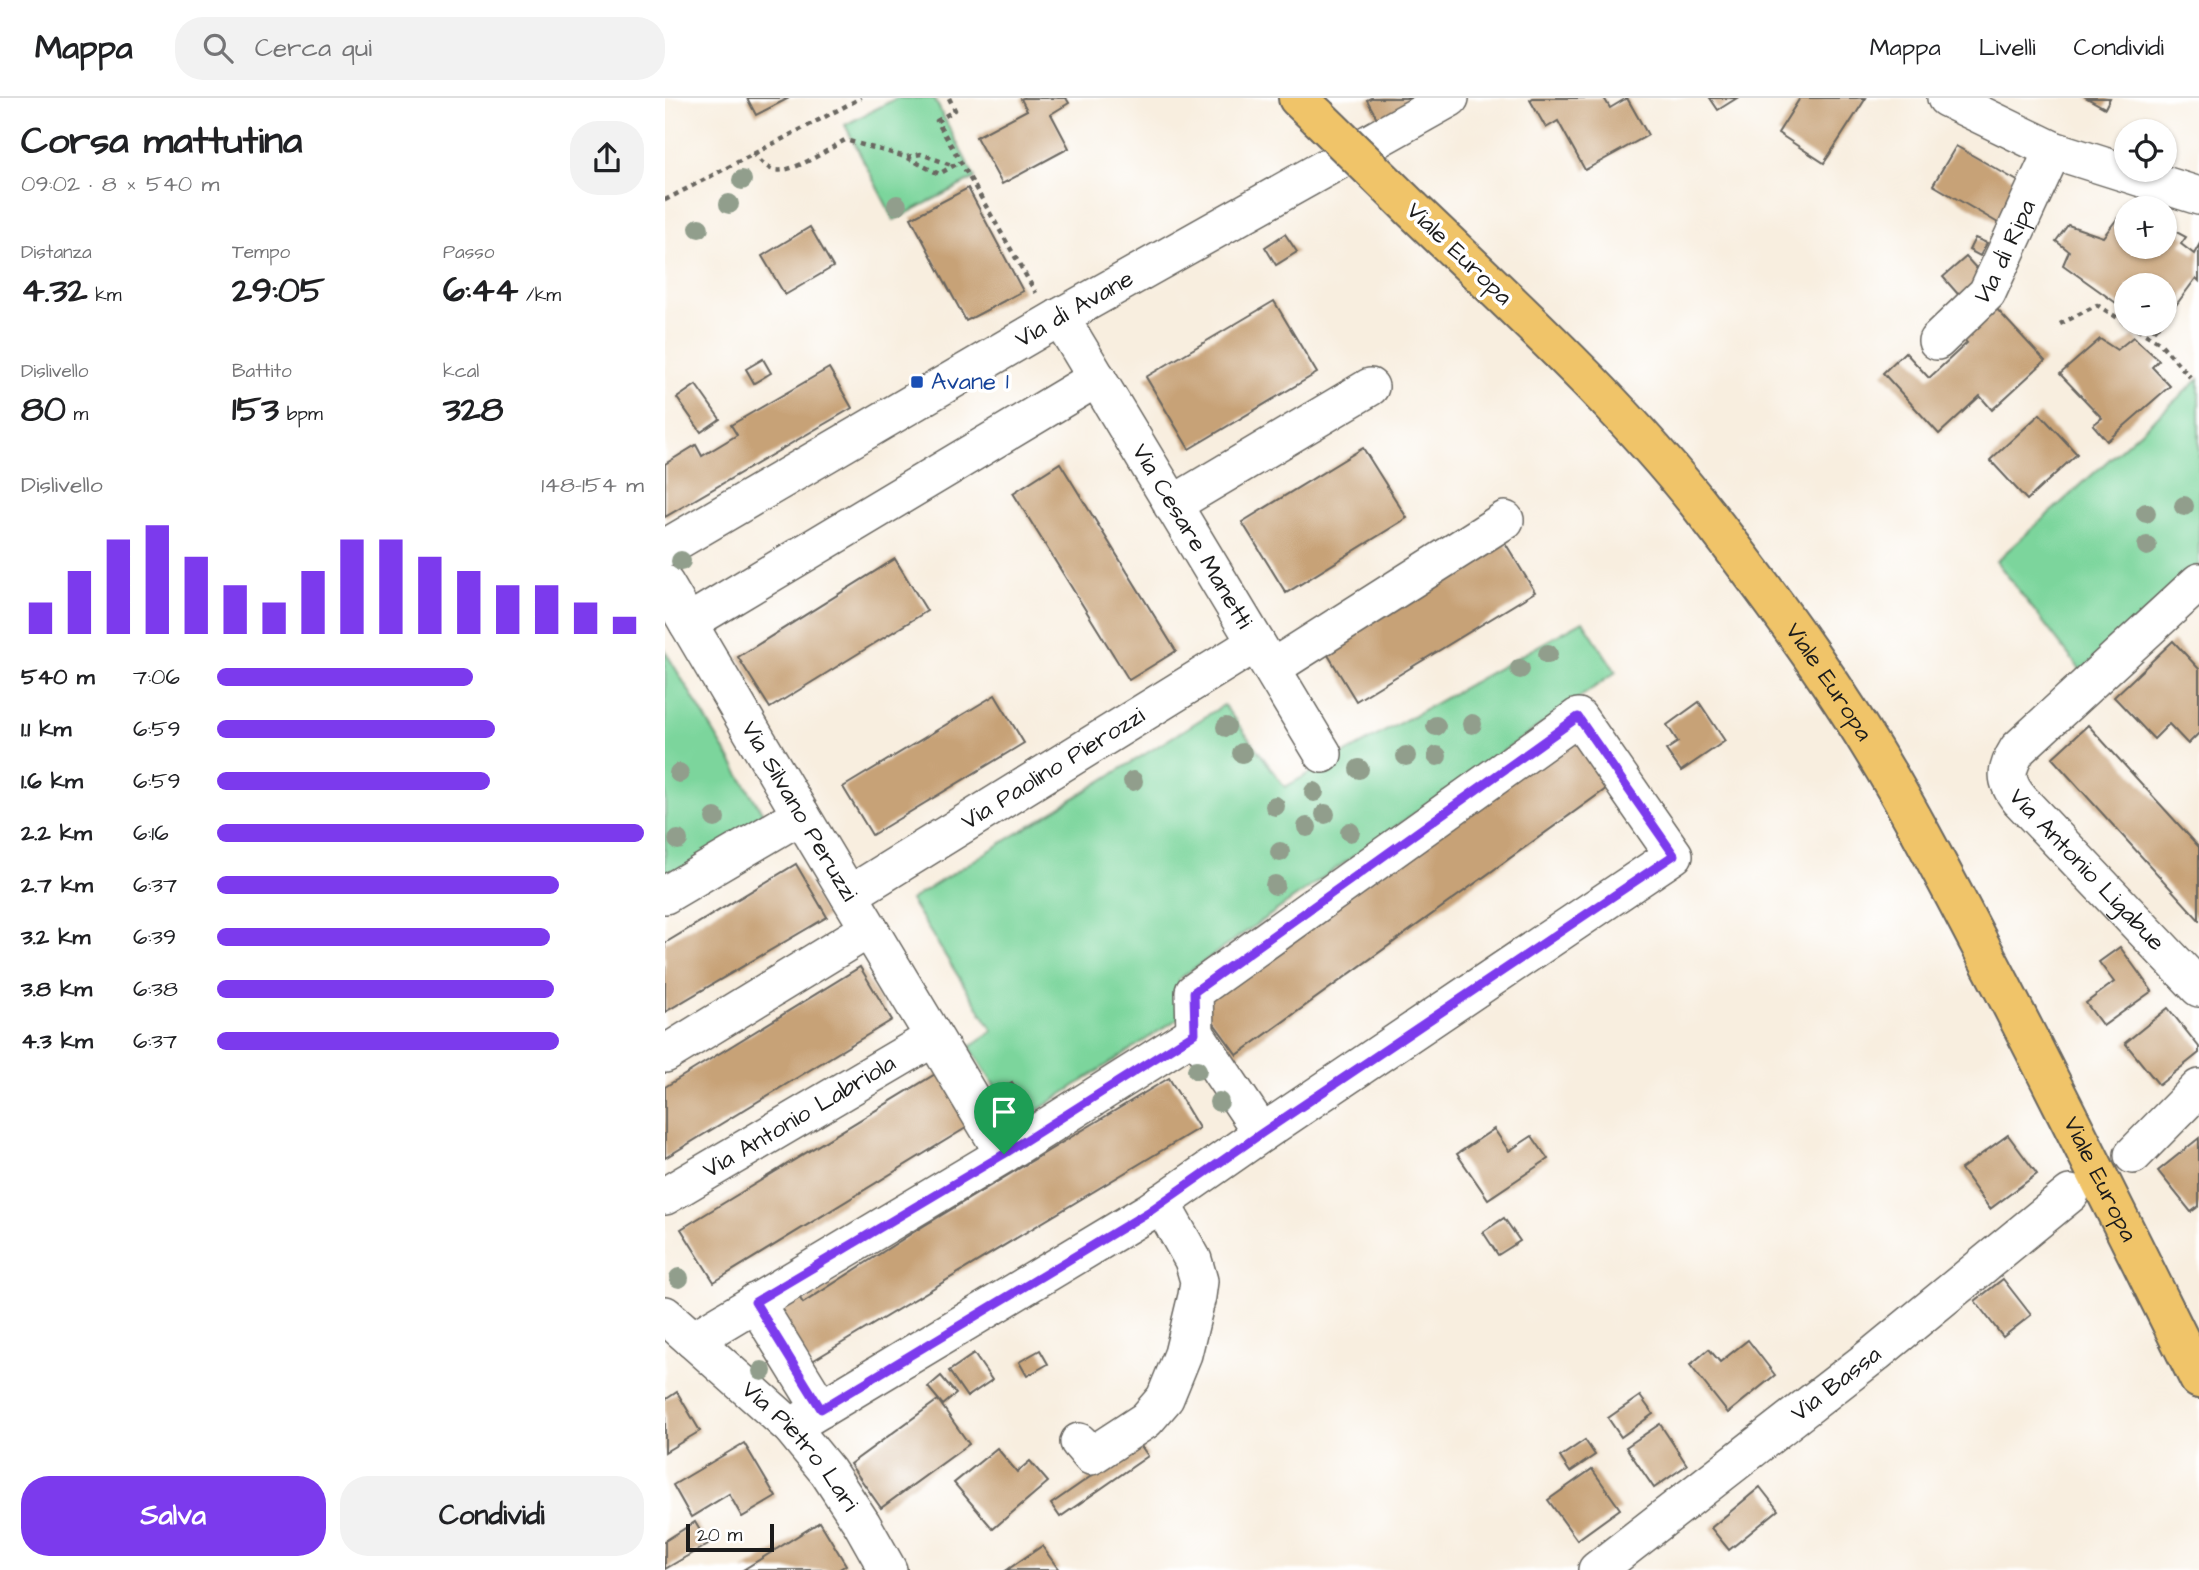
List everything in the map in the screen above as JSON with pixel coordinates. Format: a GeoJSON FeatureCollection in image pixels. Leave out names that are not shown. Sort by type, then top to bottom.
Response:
{"type":"FeatureCollection","features":[{"type":"Feature","properties":{"kind":"main road","name":"Viale Europa"},"geometry":{"type":"LineString","coordinates":[[1308,108],[1576,368],[1656,455],[1724,536],[1806,647],[1899,792],[1938,863],[2047,1072],[2199,1379]]}},
{"type":"Feature","properties":{"kind":"street","name":"Via di Avane"},"geometry":{"type":"LineString","coordinates":[[665,548],[1056,319],[1450,98]]}},
{"type":"Feature","properties":{"kind":"street"},"geometry":{"type":"LineString","coordinates":[[1946,98],[2053,150],[2199,196]]}},
{"type":"Feature","properties":{"kind":"street","name":"Via di Ripa"},"geometry":{"type":"LineString","coordinates":[[1937,341],[1987,293],[2053,150]]}},
{"type":"Feature","properties":{"kind":"street","name":"Via Cesare Manetti"},"geometry":{"type":"LineString","coordinates":[[1056,319],[1097,378],[1323,754]]}},
{"type":"Feature","properties":{"kind":"street"},"geometry":{"type":"LineString","coordinates":[[688,623],[1097,378]]}},
{"type":"Feature","properties":{"kind":"street"},"geometry":{"type":"LineString","coordinates":[[1173,505],[1370,387]]}},
{"type":"Feature","properties":{"kind":"street","name":"Via Paolino Pierozzi"},"geometry":{"type":"LineString","coordinates":[[849,895],[1264,655],[1506,520]]}},
{"type":"Feature","properties":{"kind":"street","name":"Via Antonio Ligabue"},"geometry":{"type":"LineString","coordinates":[[2199,582],[2018,748],[2010,762],[2007,779],[2020,800],[2199,988]]}},
{"type":"Feature","properties":{"kind":"street","name":"Via Silvano Peruzzi"},"geometry":{"type":"LineString","coordinates":[[665,584],[1004,1154]]}},
{"type":"Feature","properties":{"kind":"street"},"geometry":{"type":"LineString","coordinates":[[755,1302],[806,1418],[1161,1203],[1674,855],[1578,717],[1194,992],[1195,1033],[1262,1133]]}},
{"type":"Feature","properties":{"kind":"street"},"geometry":{"type":"LineString","coordinates":[[665,895],[801,816]]}},
{"type":"Feature","properties":{"kind":"street"},"geometry":{"type":"LineString","coordinates":[[665,1054],[869,929]]}},
{"type":"Feature","properties":{"kind":"street"},"geometry":{"type":"LineString","coordinates":[[693,1339],[1004,1154],[1195,1033]]}},
{"type":"Feature","properties":{"kind":"street","name":"Via Antonio Labriola"},"geometry":{"type":"LineString","coordinates":[[665,1196],[933,1038]]}},
{"type":"Feature","properties":{"kind":"street"},"geometry":{"type":"LineString","coordinates":[[2133,1155],[2199,1088]]}},
{"type":"Feature","properties":{"kind":"street","name":"Via Bassa"},"geometry":{"type":"LineString","coordinates":[[1597,1570],[1876,1353],[2070,1194]]}},
{"type":"Feature","properties":{"kind":"street"},"geometry":{"type":"LineString","coordinates":[[1079,1442],[1091,1456],[1146,1420],[1165,1398],[1183,1354],[1199,1281],[1193,1259],[1161,1203]]}},
{"type":"Feature","properties":{"kind":"street","name":"Via Pietro Lari"},"geometry":{"type":"LineString","coordinates":[[665,1315],[693,1339],[806,1418],[835,1482],[862,1524],[884,1568]]}},
{"type":"Feature","properties":{"kind":"path"},"geometry":{"type":"LineString","coordinates":[[665,200],[861,98]]}},
{"type":"Feature","properties":{"kind":"path"},"geometry":{"type":"LineString","coordinates":[[950,98],[955,110],[937,121],[1056,319]]}},
{"type":"Feature","properties":{"kind":"path"},"geometry":{"type":"LineString","coordinates":[[753,153],[773,170],[789,169],[845,140],[906,157],[939,174],[960,162]]}},
{"type":"Feature","properties":{"kind":"path"},"geometry":{"type":"LineString","coordinates":[[906,157],[921,154],[954,166]]}},
{"type":"Feature","properties":{"kind":"path"},"geometry":{"type":"LineString","coordinates":[[2060,324],[2097,305],[2114,315]]}},
{"type":"Feature","properties":{"kind":"path"},"geometry":{"type":"LineString","coordinates":[[2149,336],[2159,342],[2190,377]]}},
{"type":"Feature","properties":{"kind":"green space"},"geometry":{"type":"Polygon","coordinates":[[[897,98],[934,98],[975,178],[894,220],[845,125],[897,98]]]}},
{"type":"Feature","properties":{"kind":"green space"},"geometry":{"type":"Polygon","coordinates":[[[2199,379],[2199,564],[2081,671],[1996,561],[2199,379]]]}},
{"type":"Feature","properties":{"kind":"green space"},"geometry":{"type":"Polygon","coordinates":[[[1583,621],[1616,672],[1179,979],[1179,1018],[1018,1123],[970,1047],[993,1031],[910,900],[1224,705],[1285,787],[1583,621]]]}},
{"type":"Feature","properties":{"kind":"green space"},"geometry":{"type":"Polygon","coordinates":[[[665,651],[768,822],[665,885],[665,651]]]}},
{"type":"Feature","properties":{"kind":"building"},"geometry":{"type":"Polygon","coordinates":[[[747,98],[789,98],[756,115],[747,98]]]}},
{"type":"Feature","properties":{"kind":"building"},"geometry":{"type":"Polygon","coordinates":[[[1066,98],[1069,103],[1051,114],[1069,148],[1002,184],[976,137],[1027,110],[1021,99],[1066,98]]]}},
{"type":"Feature","properties":{"kind":"building"},"geometry":{"type":"Polygon","coordinates":[[[1410,98],[1413,104],[1379,122],[1367,100],[1410,98]]]}},
{"type":"Feature","properties":{"kind":"building"},"geometry":{"type":"Polygon","coordinates":[[[1604,98],[1610,108],[1627,98],[1648,135],[1585,170],[1558,121],[1546,128],[1530,100],[1604,98]]]}},
{"type":"Feature","properties":{"kind":"building"},"geometry":{"type":"Polygon","coordinates":[[[1710,98],[1737,98],[1718,110],[1710,98]]]}},
{"type":"Feature","properties":{"kind":"building"},"geometry":{"type":"Polygon","coordinates":[[[1800,98],[1866,98],[1824,163],[1778,133],[1800,98]]]}},
{"type":"Feature","properties":{"kind":"building"},"geometry":{"type":"Polygon","coordinates":[[[2087,98],[2110,98],[2105,108],[2087,98]]]}},
{"type":"Feature","properties":{"kind":"building"},"geometry":{"type":"Polygon","coordinates":[[[1956,146],[2028,187],[2005,227],[1933,185],[1956,146]]]}},
{"type":"Feature","properties":{"kind":"building"},"geometry":{"type":"Polygon","coordinates":[[[968,188],[1023,291],[966,321],[911,218],[968,188]]]}},
{"type":"Feature","properties":{"kind":"building"},"geometry":{"type":"Polygon","coordinates":[[[2114,223],[2114,259],[2177,259],[2177,232],[2186,237],[2181,244],[2194,254],[2199,245],[2199,281],[2196,278],[2177,304],[2177,273],[2114,273],[2114,301],[2063,265],[2069,251],[2056,241],[2068,225],[2103,237],[2114,223]]]}},
{"type":"Feature","properties":{"kind":"building"},"geometry":{"type":"Polygon","coordinates":[[[810,227],[833,267],[785,295],[762,256],[810,227]]]}},
{"type":"Feature","properties":{"kind":"building"},"geometry":{"type":"Polygon","coordinates":[[[1285,234],[1297,252],[1276,265],[1265,247],[1285,234]]]}},
{"type":"Feature","properties":{"kind":"building"},"geometry":{"type":"Polygon","coordinates":[[[1975,238],[1987,243],[1980,256],[1969,250],[1975,238]]]}},
{"type":"Feature","properties":{"kind":"building"},"geometry":{"type":"Polygon","coordinates":[[[1966,257],[1987,280],[1964,301],[1943,277],[1966,257]]]}},
{"type":"Feature","properties":{"kind":"building"},"geometry":{"type":"Polygon","coordinates":[[[1274,301],[1317,373],[1189,449],[1146,377],[1274,301]]]}},
{"type":"Feature","properties":{"kind":"building"},"geometry":{"type":"Polygon","coordinates":[[[1993,305],[2045,361],[1992,410],[1980,396],[1939,434],[1883,373],[1905,352],[1929,378],[1967,343],[1961,336],[1993,305]]]}},
{"type":"Feature","properties":{"kind":"building"},"geometry":{"type":"Polygon","coordinates":[[[2133,337],[2159,360],[2152,367],[2170,386],[2107,441],[2093,425],[2102,418],[2060,374],[2100,339],[2117,350],[2133,337]]]}},
{"type":"Feature","properties":{"kind":"building"},"geometry":{"type":"Polygon","coordinates":[[[763,359],[771,373],[754,383],[746,369],[763,359]]]}},
{"type":"Feature","properties":{"kind":"building"},"geometry":{"type":"Polygon","coordinates":[[[829,368],[852,408],[665,517],[665,464],[696,445],[702,456],[737,435],[731,425],[829,368]]]}},
{"type":"Feature","properties":{"kind":"building"},"geometry":{"type":"Polygon","coordinates":[[[696,385],[720,419],[701,432],[677,398],[696,385]]]}},
{"type":"Feature","properties":{"kind":"building"},"geometry":{"type":"Polygon","coordinates":[[[2040,414],[2077,454],[2027,500],[1990,460],[2040,414]]]}},
{"type":"Feature","properties":{"kind":"building"},"geometry":{"type":"Polygon","coordinates":[[[1363,448],[1407,518],[1286,593],[1242,522],[1363,448]]]}},
{"type":"Feature","properties":{"kind":"building"},"geometry":{"type":"Polygon","coordinates":[[[1060,463],[1176,651],[1129,680],[1013,493],[1060,463]]]}},
{"type":"Feature","properties":{"kind":"building"},"geometry":{"type":"Polygon","coordinates":[[[1504,541],[1535,592],[1356,701],[1325,650],[1504,541]]]}},
{"type":"Feature","properties":{"kind":"building"},"geometry":{"type":"Polygon","coordinates":[[[895,559],[927,611],[770,708],[738,657],[895,559]]]}},
{"type":"Feature","properties":{"kind":"building"},"geometry":{"type":"Polygon","coordinates":[[[2173,641],[2199,669],[2199,733],[2188,744],[2169,724],[2154,739],[2114,697],[2173,641]]]}},
{"type":"Feature","properties":{"kind":"building"},"geometry":{"type":"Polygon","coordinates":[[[995,695],[1024,743],[872,835],[843,787],[995,695]]]}},
{"type":"Feature","properties":{"kind":"building"},"geometry":{"type":"Polygon","coordinates":[[[1699,702],[1725,741],[1681,771],[1666,750],[1678,742],[1667,725],[1699,702]]]}},
{"type":"Feature","properties":{"kind":"building"},"geometry":{"type":"Polygon","coordinates":[[[2088,725],[2199,847],[2199,920],[2052,758],[2088,725]]]}},
{"type":"Feature","properties":{"kind":"building"},"geometry":{"type":"Polygon","coordinates":[[[1573,735],[1610,786],[1237,1055],[1199,1003],[1573,735]]]}},
{"type":"Feature","properties":{"kind":"building"},"geometry":{"type":"Polygon","coordinates":[[[796,864],[827,917],[665,1012],[665,943],[796,864]]]}},
{"type":"Feature","properties":{"kind":"building"},"geometry":{"type":"Polygon","coordinates":[[[2120,947],[2152,991],[2103,1026],[2086,1003],[2114,982],[2099,962],[2120,947]]]}},
{"type":"Feature","properties":{"kind":"building"},"geometry":{"type":"Polygon","coordinates":[[[860,967],[892,1020],[665,1158],[665,1087],[860,967]]]}},
{"type":"Feature","properties":{"kind":"building"},"geometry":{"type":"Polygon","coordinates":[[[2168,1008],[2199,1047],[2199,1053],[2159,1085],[2125,1043],[2168,1008]]]}},
{"type":"Feature","properties":{"kind":"building"},"geometry":{"type":"Polygon","coordinates":[[[942,1070],[974,1123],[714,1282],[681,1229],[942,1070]]]}},
{"type":"Feature","properties":{"kind":"building"},"geometry":{"type":"Polygon","coordinates":[[[1169,1078],[1199,1128],[809,1363],[774,1306],[796,1292],[803,1303],[917,1230],[1169,1078]]]}},
{"type":"Feature","properties":{"kind":"building"},"geometry":{"type":"Polygon","coordinates":[[[1012,1082],[1020,1095],[1009,1102],[1001,1089],[1012,1082]]]}},
{"type":"Feature","properties":{"kind":"building"},"geometry":{"type":"Polygon","coordinates":[[[1494,1129],[1509,1151],[1532,1136],[1548,1159],[1488,1199],[1457,1154],[1494,1129]]]}},
{"type":"Feature","properties":{"kind":"building"},"geometry":{"type":"Polygon","coordinates":[[[2008,1135],[2037,1174],[1990,1209],[1961,1169],[2008,1135]]]}},
{"type":"Feature","properties":{"kind":"building"},"geometry":{"type":"Polygon","coordinates":[[[2199,1138],[2199,1206],[2191,1212],[2158,1171],[2199,1138]]]}},
{"type":"Feature","properties":{"kind":"building"},"geometry":{"type":"Polygon","coordinates":[[[1504,1218],[1520,1241],[1498,1255],[1483,1232],[1504,1218]]]}},
{"type":"Feature","properties":{"kind":"building"},"geometry":{"type":"Polygon","coordinates":[[[2003,1279],[2031,1315],[2003,1337],[1975,1301],[2003,1279]]]}},
{"type":"Feature","properties":{"kind":"building"},"geometry":{"type":"Polygon","coordinates":[[[1748,1340],[1775,1375],[1728,1413],[1690,1365],[1709,1349],[1720,1362],[1748,1340]]]}},
{"type":"Feature","properties":{"kind":"building"},"geometry":{"type":"Polygon","coordinates":[[[1040,1350],[1048,1364],[1027,1376],[1019,1362],[1040,1350]]]}},
{"type":"Feature","properties":{"kind":"building"},"geometry":{"type":"Polygon","coordinates":[[[974,1354],[992,1380],[967,1397],[949,1371],[974,1354]]]}},
{"type":"Feature","properties":{"kind":"building"},"geometry":{"type":"Polygon","coordinates":[[[941,1376],[956,1394],[943,1405],[928,1387],[941,1376]]]}},
{"type":"Feature","properties":{"kind":"building"},"geometry":{"type":"Polygon","coordinates":[[[677,1392],[700,1431],[665,1452],[665,1400],[677,1392]]]}},
{"type":"Feature","properties":{"kind":"building"},"geometry":{"type":"Polygon","coordinates":[[[1640,1396],[1653,1414],[1621,1437],[1608,1418],[1640,1396]]]}},
{"type":"Feature","properties":{"kind":"building"},"geometry":{"type":"Polygon","coordinates":[[[938,1400],[969,1444],[881,1508],[850,1464],[938,1400]]]}},
{"type":"Feature","properties":{"kind":"building"},"geometry":{"type":"Polygon","coordinates":[[[1660,1424],[1687,1465],[1654,1488],[1626,1447],[1660,1424]]]}},
{"type":"Feature","properties":{"kind":"building"},"geometry":{"type":"Polygon","coordinates":[[[1585,1440],[1595,1455],[1570,1472],[1560,1457],[1585,1440]]]}},
{"type":"Feature","properties":{"kind":"building"},"geometry":{"type":"Polygon","coordinates":[[[744,1443],[776,1497],[742,1517],[729,1494],[691,1517],[673,1485],[744,1443]]]}},
{"type":"Feature","properties":{"kind":"building"},"geometry":{"type":"Polygon","coordinates":[[[1139,1443],[1148,1456],[1060,1517],[1051,1504],[1139,1443]]]}},
{"type":"Feature","properties":{"kind":"building"},"geometry":{"type":"Polygon","coordinates":[[[997,1448],[1017,1472],[1030,1461],[1048,1482],[993,1529],[954,1483],[997,1448]]]}},
{"type":"Feature","properties":{"kind":"building"},"geometry":{"type":"Polygon","coordinates":[[[1592,1469],[1620,1509],[1577,1540],[1548,1500],[1592,1469]]]}},
{"type":"Feature","properties":{"kind":"building"},"geometry":{"type":"Polygon","coordinates":[[[1760,1487],[1778,1510],[1729,1550],[1711,1528],[1760,1487]]]}},
{"type":"Feature","properties":{"kind":"building"},"geometry":{"type":"Polygon","coordinates":[[[695,1522],[708,1544],[665,1569],[665,1541],[695,1522]]]}},
{"type":"Feature","properties":{"kind":"building"},"geometry":{"type":"Polygon","coordinates":[[[820,1522],[846,1565],[838,1570],[743,1570],[820,1522]]]}},
{"type":"Feature","properties":{"kind":"building"},"geometry":{"type":"Polygon","coordinates":[[[1042,1546],[1059,1570],[1007,1570],[1042,1546]]]}},
{"type":"Feature","properties":{"kind":"place","name":"Avane 1"},"geometry":{"type":"Point","coordinates":[917,382]}},
{"type":"Feature","properties":{"kind":"route"},"geometry":{"type":"LineString","coordinates":[[1578,717],[1674,855],[1150,1211],[821,1409],[755,1302],[1004,1154],[1195,1033],[1194,992],[1578,717]]}}]}
